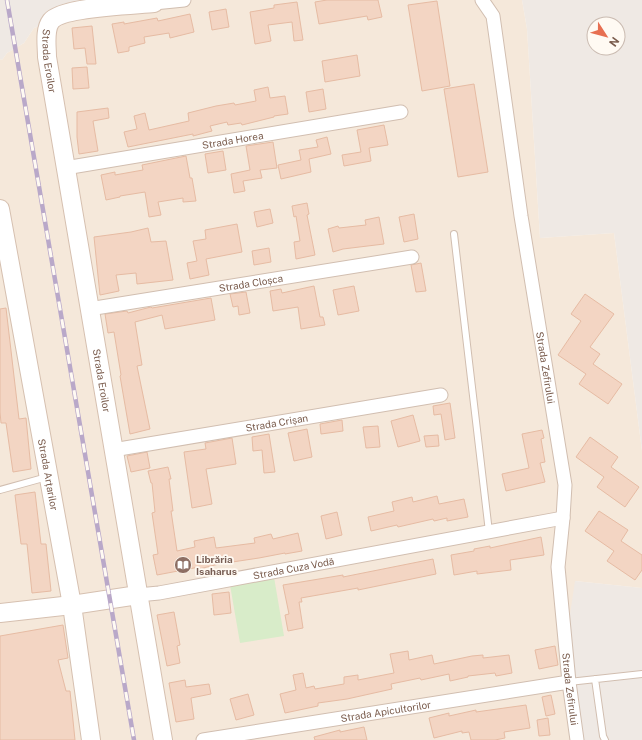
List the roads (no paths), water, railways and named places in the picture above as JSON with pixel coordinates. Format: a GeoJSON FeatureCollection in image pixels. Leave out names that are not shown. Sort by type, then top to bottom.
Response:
{"type":"FeatureCollection","features":[{"type":"Feature","properties":{"kind":"street"},"geometry":{"type":"LineString","coordinates":[[153,1],[184,0]]}},
{"type":"Feature","properties":{"kind":"street","name":"Strada Zefirului"},"geometry":{"type":"LineString","coordinates":[[482,0],[493,16],[521,216],[565,485],[558,567],[569,682],[577,740]]}},
{"type":"Feature","properties":{"kind":"street","name":"Strada Eroilor"},"geometry":{"type":"LineString","coordinates":[[153,1],[60,14],[51,21],[47,33],[47,57],[163,740]]}},
{"type":"Feature","properties":{"kind":"street","name":"Strada Horea"},"geometry":{"type":"LineString","coordinates":[[65,168],[401,112]]}},
{"type":"Feature","properties":{"kind":"street","name":"Strada Arțarilor"},"geometry":{"type":"LineString","coordinates":[[0,209],[72,605],[91,740]]}},
{"type":"Feature","properties":{"kind":"street","name":"Strada Cloșca"},"geometry":{"type":"LineString","coordinates":[[89,309],[412,257]]}},
{"type":"Feature","properties":{"kind":"street","name":"Strada Crișan"},"geometry":{"type":"LineString","coordinates":[[113,450],[441,395]]}},
{"type":"Feature","properties":{"kind":"street","name":"Strada Cuza Vodă"},"geometry":{"type":"LineString","coordinates":[[0,613],[159,593],[563,518]]}},
{"type":"Feature","properties":{"kind":"street","name":"Strada Apicultorilor"},"geometry":{"type":"LineString","coordinates":[[203,740],[569,682]]}},
{"type":"Feature","properties":{"kind":"lane"},"geometry":{"type":"LineString","coordinates":[[454,234],[489,532]]}},
{"type":"Feature","properties":{"kind":"lane"},"geometry":{"type":"LineString","coordinates":[[0,490],[49,476]]}},
{"type":"Feature","properties":{"kind":"lane"},"geometry":{"type":"LineString","coordinates":[[569,682],[642,674]]}},
{"type":"Feature","properties":{"kind":"lane"},"geometry":{"type":"LineString","coordinates":[[595,679],[603,736],[605,740]]}},
{"type":"Feature","properties":{"kind":"railway"},"geometry":{"type":"LineString","coordinates":[[7,0],[134,740]]}},
{"type":"Feature","properties":{"kind":"place","name":"Librăria Isaharus"},"geometry":{"type":"Point","coordinates":[183,565]}}]}
